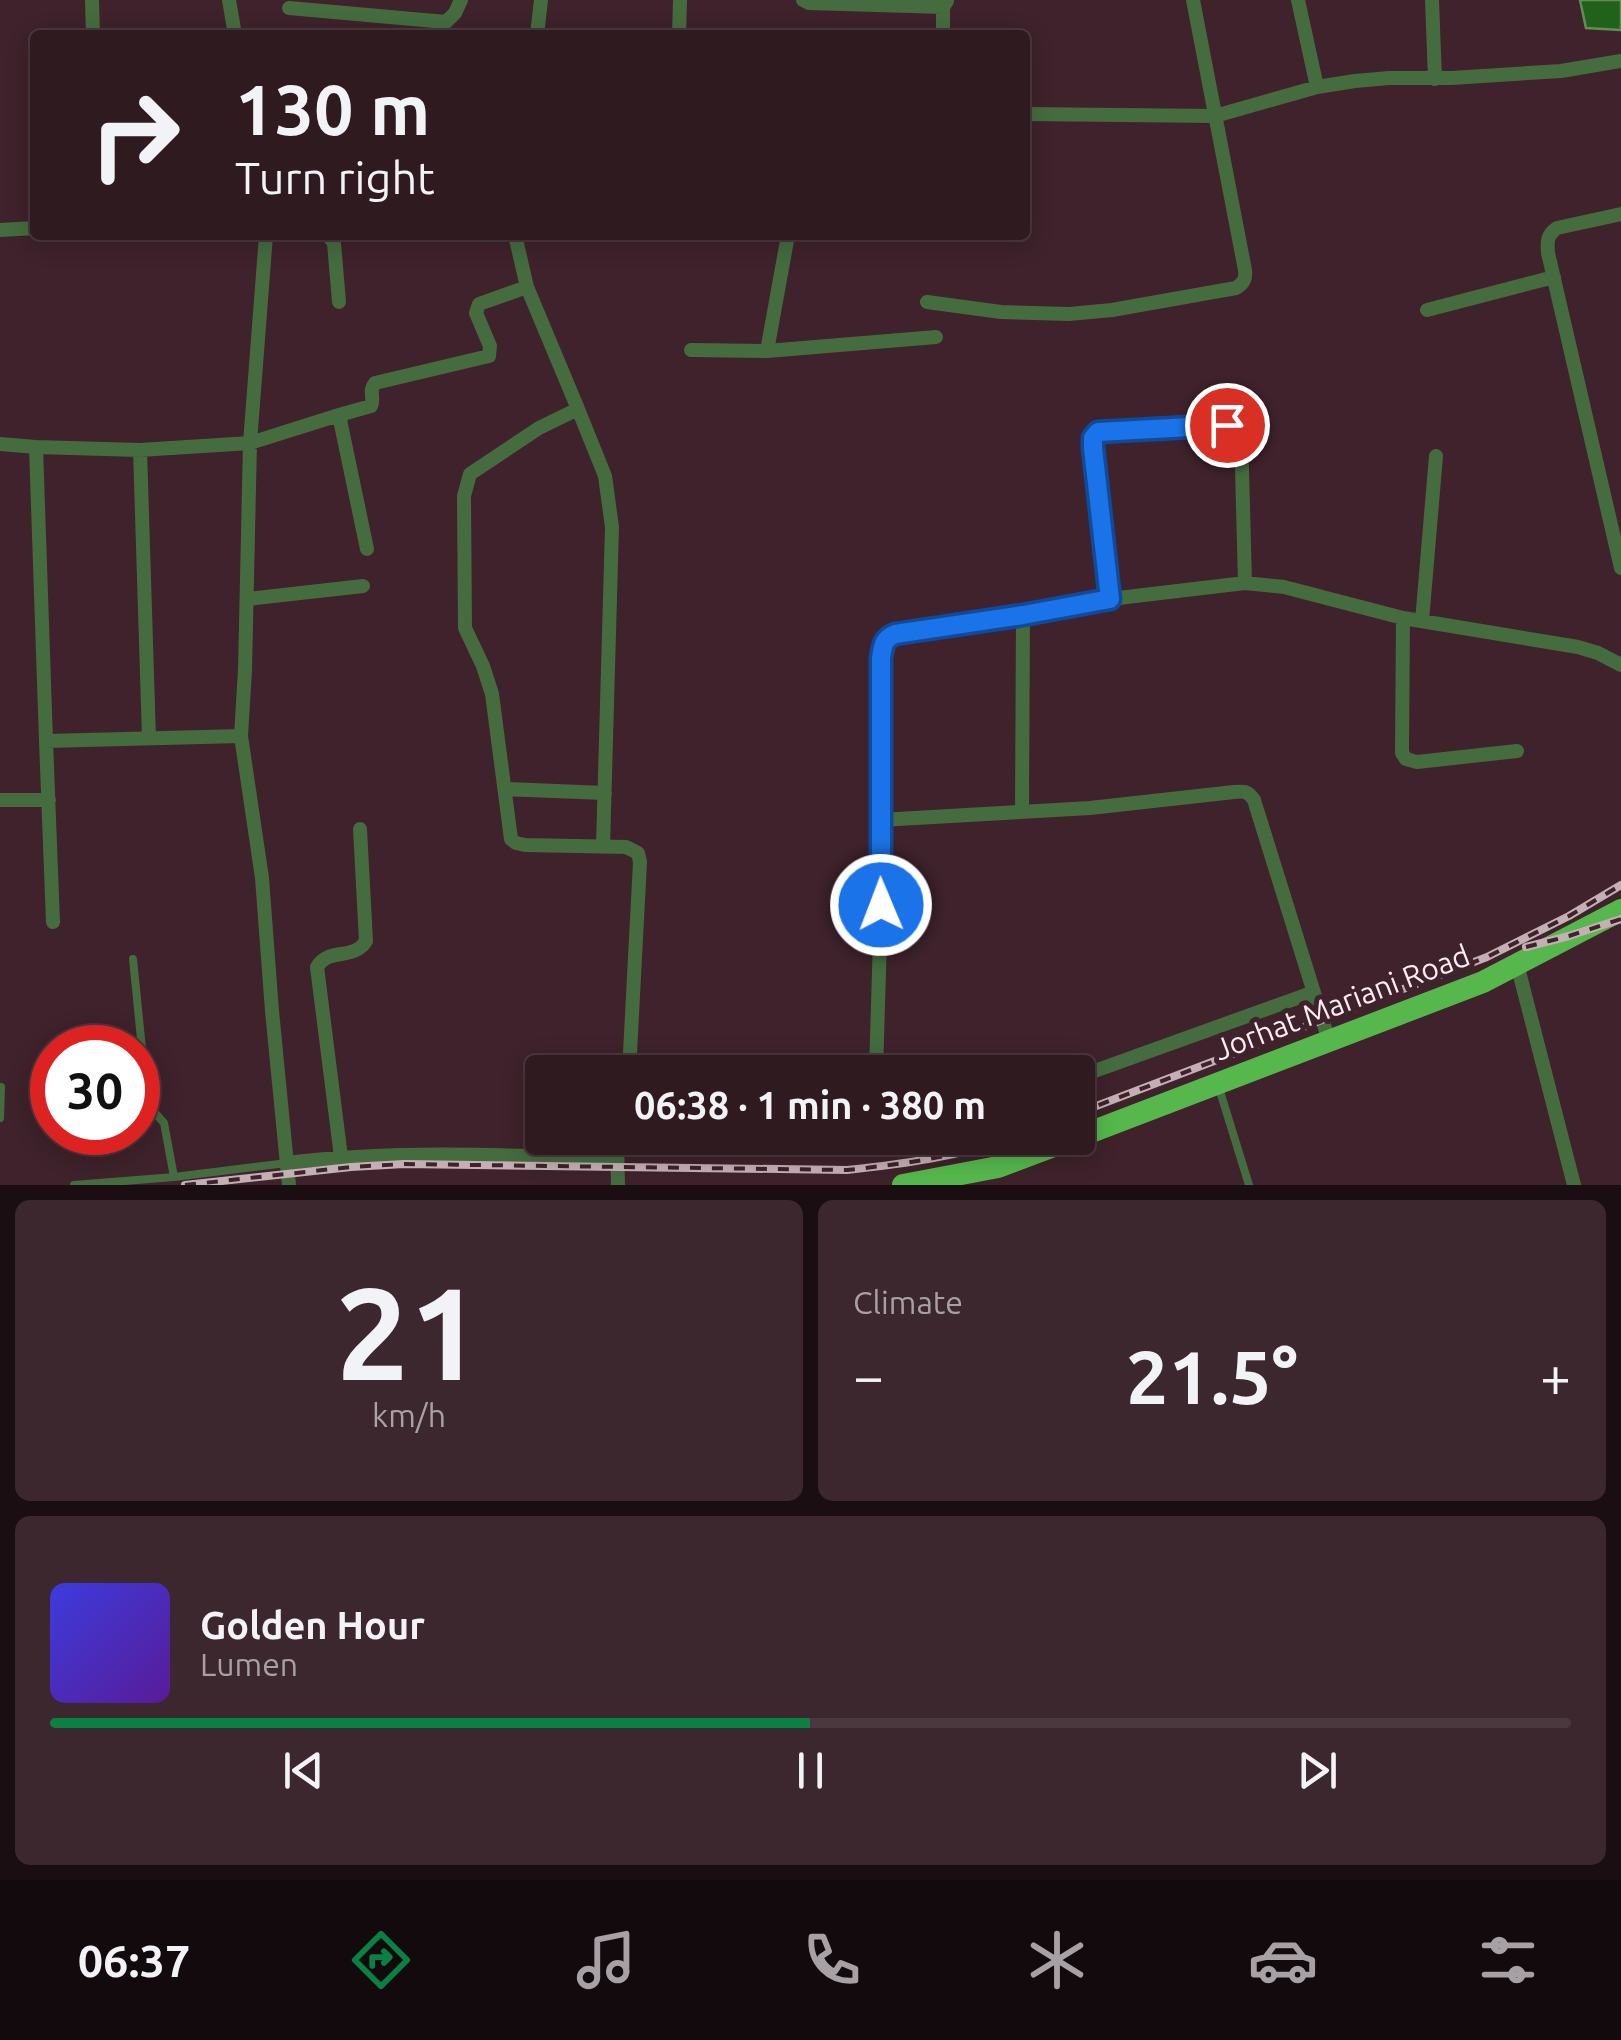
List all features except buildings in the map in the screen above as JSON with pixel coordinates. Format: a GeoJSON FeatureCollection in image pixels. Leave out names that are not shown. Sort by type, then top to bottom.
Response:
{"type":"FeatureCollection","features":[{"type":"Feature","properties":{"kind":"highway","name":"Jorhat Mariani Road"},"geometry":{"type":"LineString","coordinates":[[1095,1130],[1483,982],[1621,910]]}},
{"type":"Feature","properties":{"kind":"highway","name":"Jorhat Mariani Road"},"geometry":{"type":"LineString","coordinates":[[903,1185],[998,1167],[1029,1155]]}},
{"type":"Feature","properties":{"kind":"street"},"geometry":{"type":"LineString","coordinates":[[92,0],[92,30]]}},
{"type":"Feature","properties":{"kind":"street"},"geometry":{"type":"LineString","coordinates":[[229,0],[233,30]]}},
{"type":"Feature","properties":{"kind":"street"},"geometry":{"type":"LineString","coordinates":[[289,8],[446,22],[461,0]]}},
{"type":"Feature","properties":{"kind":"street"},"geometry":{"type":"LineString","coordinates":[[538,30],[541,0]]}},
{"type":"Feature","properties":{"kind":"street"},"geometry":{"type":"LineString","coordinates":[[679,30],[680,0]]}},
{"type":"Feature","properties":{"kind":"street"},"geometry":{"type":"LineString","coordinates":[[803,0],[946,4],[943,30]]}},
{"type":"Feature","properties":{"kind":"street"},"geometry":{"type":"LineString","coordinates":[[927,302],[1030,314],[1092,313],[1242,284],[1245,270],[1193,0]]}},
{"type":"Feature","properties":{"kind":"street"},"geometry":{"type":"LineString","coordinates":[[1298,0],[1317,86]]}},
{"type":"Feature","properties":{"kind":"street"},"geometry":{"type":"LineString","coordinates":[[1432,0],[1436,79]]}},
{"type":"Feature","properties":{"kind":"street"},"geometry":{"type":"LineString","coordinates":[[1030,114],[1215,116],[1317,86],[1389,78],[1561,71],[1621,62]]}},
{"type":"Feature","properties":{"kind":"street"},"geometry":{"type":"LineString","coordinates":[[1621,214],[1557,228],[1547,238],[1615,510],[1621,568]]}},
{"type":"Feature","properties":{"kind":"street"},"geometry":{"type":"LineString","coordinates":[[0,230],[30,228]]}},
{"type":"Feature","properties":{"kind":"street"},"geometry":{"type":"LineString","coordinates":[[266,240],[250,443],[241,736],[262,878],[289,1185]]}},
{"type":"Feature","properties":{"kind":"street"},"geometry":{"type":"LineString","coordinates":[[332,240],[339,302]]}},
{"type":"Feature","properties":{"kind":"street"},"geometry":{"type":"LineString","coordinates":[[516,240],[527,287],[605,476],[612,527],[603,846]]}},
{"type":"Feature","properties":{"kind":"street"},"geometry":{"type":"LineString","coordinates":[[767,351],[787,240]]}},
{"type":"Feature","properties":{"kind":"street"},"geometry":{"type":"LineString","coordinates":[[1427,310],[1554,278]]}},
{"type":"Feature","properties":{"kind":"street"},"geometry":{"type":"LineString","coordinates":[[0,444],[140,450],[250,443],[371,406],[375,383],[488,356],[490,346],[476,308],[527,287]]}},
{"type":"Feature","properties":{"kind":"street"},"geometry":{"type":"LineString","coordinates":[[691,350],[767,351],[936,337]]}},
{"type":"Feature","properties":{"kind":"street"},"geometry":{"type":"LineString","coordinates":[[578,409],[540,428],[470,474],[466,483],[465,628],[489,684],[511,839],[516,844],[626,846],[638,854],[630,1055]]}},
{"type":"Feature","properties":{"kind":"street"},"geometry":{"type":"LineString","coordinates":[[338,415],[367,549]]}},
{"type":"Feature","properties":{"kind":"street"},"geometry":{"type":"LineString","coordinates":[[1110,599],[1093,448],[1093,438],[1104,430],[1227,425],[1240,432],[1245,583]]}},
{"type":"Feature","properties":{"kind":"street"},"geometry":{"type":"LineString","coordinates":[[36,448],[54,922]]}},
{"type":"Feature","properties":{"kind":"street"},"geometry":{"type":"LineString","coordinates":[[140,450],[149,738]]}},
{"type":"Feature","properties":{"kind":"street"},"geometry":{"type":"LineString","coordinates":[[1422,621],[1436,456]]}},
{"type":"Feature","properties":{"kind":"street"},"geometry":{"type":"LineString","coordinates":[[877,1055],[881,658],[887,638],[1110,599],[1245,583],[1284,587],[1403,618],[1578,647],[1621,665]]}},
{"type":"Feature","properties":{"kind":"street"},"geometry":{"type":"LineString","coordinates":[[248,599],[363,586]]}},
{"type":"Feature","properties":{"kind":"street"},"geometry":{"type":"LineString","coordinates":[[1022,812],[1023,615]]}},
{"type":"Feature","properties":{"kind":"street"},"geometry":{"type":"LineString","coordinates":[[1403,618],[1402,753],[1406,759],[1417,762],[1517,751]]}},
{"type":"Feature","properties":{"kind":"street"},"geometry":{"type":"LineString","coordinates":[[46,741],[241,736]]}},
{"type":"Feature","properties":{"kind":"street"},"geometry":{"type":"LineString","coordinates":[[504,789],[605,793]]}},
{"type":"Feature","properties":{"kind":"street"},"geometry":{"type":"LineString","coordinates":[[880,820],[1090,808],[1244,791],[1254,800],[1329,1041]]}},
{"type":"Feature","properties":{"kind":"street"},"geometry":{"type":"LineString","coordinates":[[0,800],[48,800]]}},
{"type":"Feature","properties":{"kind":"street"},"geometry":{"type":"LineString","coordinates":[[340,1157],[317,968],[320,960],[355,952],[366,941],[360,828]]}},
{"type":"Feature","properties":{"kind":"street"},"geometry":{"type":"LineString","coordinates":[[1518,964],[1574,1185]]}},
{"type":"Feature","properties":{"kind":"street"},"geometry":{"type":"LineString","coordinates":[[1095,1071],[1314,992]]}},
{"type":"Feature","properties":{"kind":"street"},"geometry":{"type":"LineString","coordinates":[[286,1163],[444,1153],[617,1158]]}},
{"type":"Feature","properties":{"kind":"street"},"geometry":{"type":"LineString","coordinates":[[617,1155],[618,1185]]}},
{"type":"Feature","properties":{"kind":"lane"},"geometry":{"type":"LineString","coordinates":[[132,959],[147,1100],[164,1123],[174,1177]]}},
{"type":"Feature","properties":{"kind":"lane"},"geometry":{"type":"LineString","coordinates":[[1217,1084],[1248,1185]]}},
{"type":"Feature","properties":{"kind":"lane"},"geometry":{"type":"LineString","coordinates":[[0,1118],[1,1087]]}},
{"type":"Feature","properties":{"kind":"lane"},"geometry":{"type":"LineString","coordinates":[[74,1185],[286,1163]]}},
{"type":"Feature","properties":{"kind":"shaded area"},"geometry":{"type":"Polygon","coordinates":[[[1580,0],[1621,0],[1621,30],[1586,28],[1580,0]]]}},
{"type":"Feature","properties":{"kind":"railway"},"geometry":{"type":"LineString","coordinates":[[1095,1107],[1487,957],[1621,885]]}},
{"type":"Feature","properties":{"kind":"railway"},"geometry":{"type":"LineString","coordinates":[[1526,947],[1621,919]]}},
{"type":"Feature","properties":{"kind":"railway"},"geometry":{"type":"LineString","coordinates":[[185,1185],[404,1164],[847,1170],[950,1155]]}},
{"type":"Feature","properties":{"kind":"route"},"geometry":{"type":"LineString","coordinates":[[881,905],[881,658],[887,638],[1110,599],[1093,438],[1104,430],[1227,425]]}}]}
